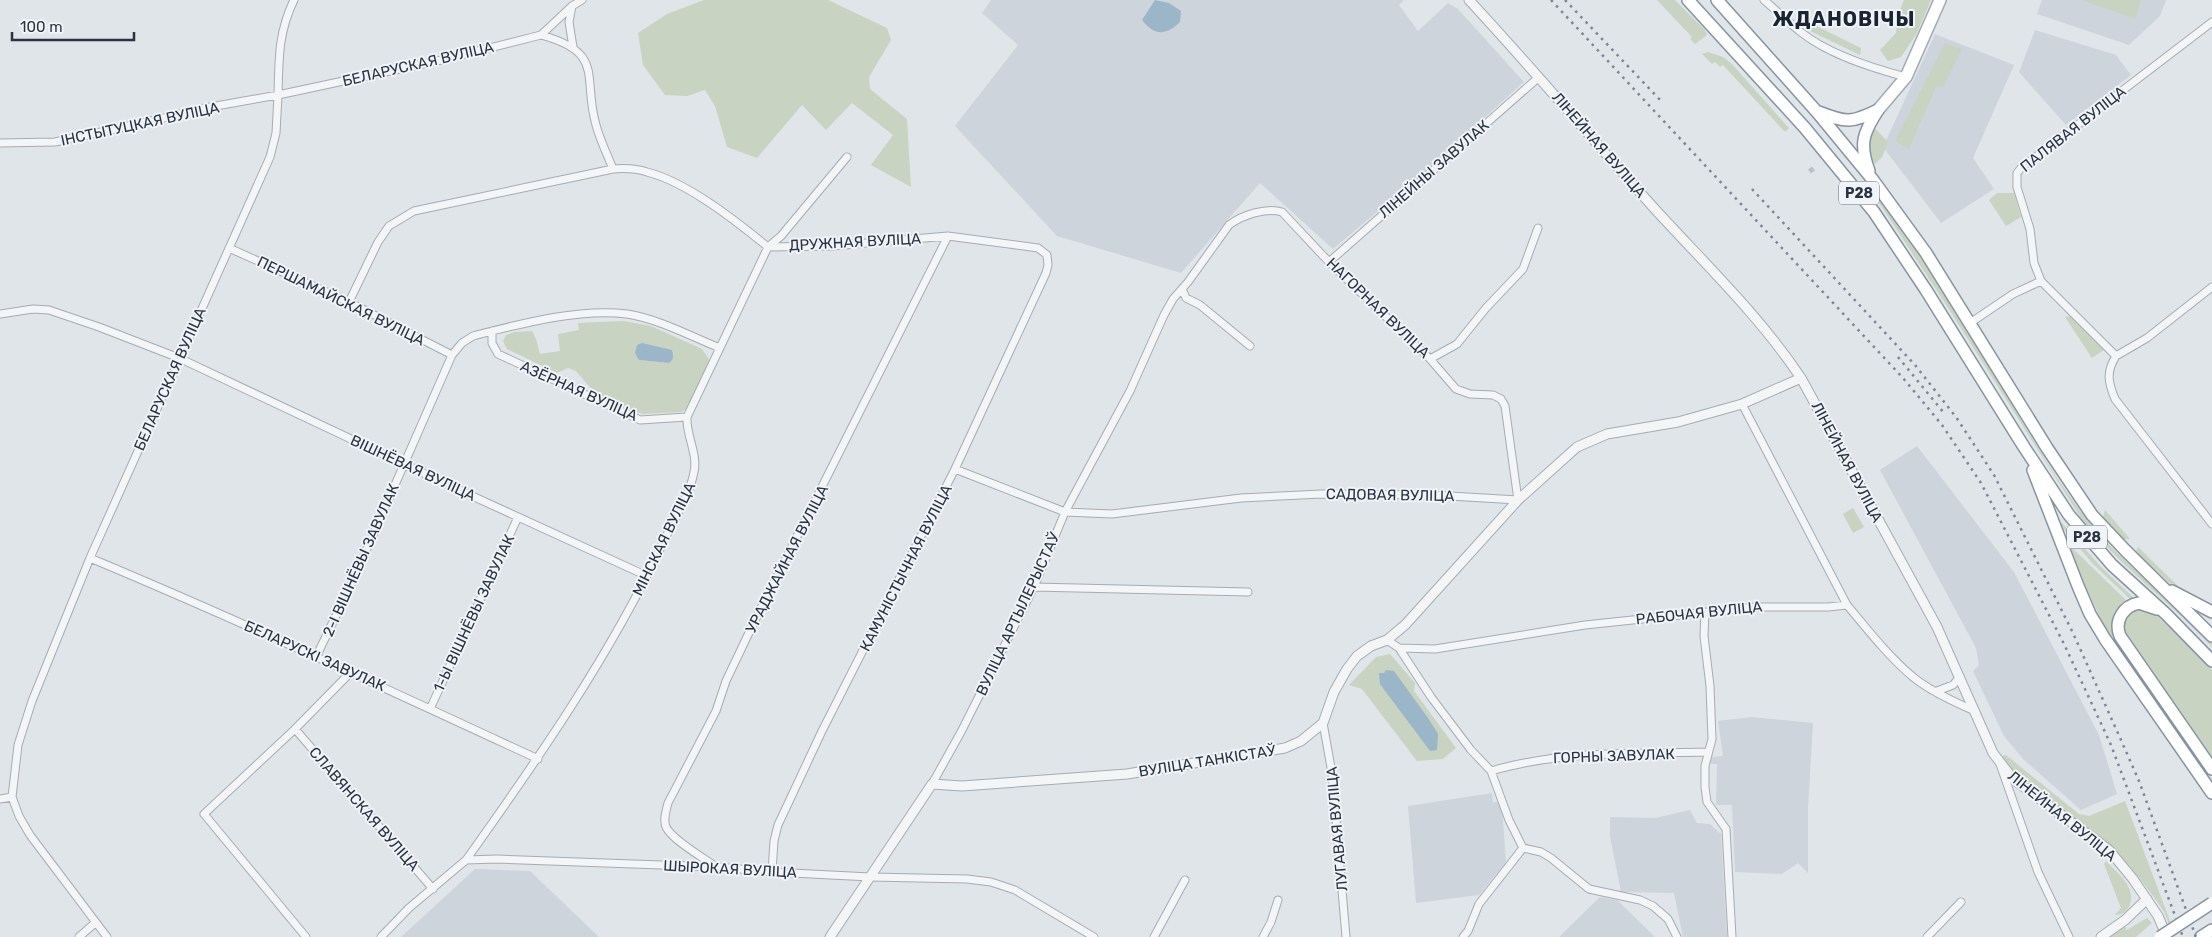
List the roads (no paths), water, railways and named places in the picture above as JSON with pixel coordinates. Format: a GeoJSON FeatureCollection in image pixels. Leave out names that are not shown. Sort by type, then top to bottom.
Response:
{"type":"FeatureCollection","features":[{"type":"Feature","properties":{"kind":"main road","name":"Р28"},"geometry":{"type":"LineString","coordinates":[[1688,0],[1805,128],[1874,212],[1926,290],[2024,447],[2069,515],[2094,546],[2166,614],[2212,661]]}},
{"type":"Feature","properties":{"kind":"main road","name":"Р28"},"geometry":{"type":"LineString","coordinates":[[1717,0],[1817,112],[1873,180],[1926,252],[2092,515],[2212,636]]}},
{"type":"Feature","properties":{"kind":"main road"},"geometry":{"type":"LineString","coordinates":[[1873,180],[1863,153],[1868,125],[1906,77],[1940,0]]}},
{"type":"Feature","properties":{"kind":"main road"},"geometry":{"type":"LineString","coordinates":[[1817,112],[1843,121],[1853,120],[1878,110]]}},
{"type":"Feature","properties":{"kind":"main road","name":"Р28"},"geometry":{"type":"LineString","coordinates":[[2024,447],[2090,614],[2105,639],[2212,793]]}},
{"type":"Feature","properties":{"kind":"main road","name":"Р28"},"geometry":{"type":"LineString","coordinates":[[2162,585],[2212,612]]}},
{"type":"Feature","properties":{"kind":"main road","name":"Р28"},"geometry":{"type":"LineString","coordinates":[[2166,614],[2139,602],[2132,604],[2122,614],[2117,629],[2212,769]]}},
{"type":"Feature","properties":{"kind":"main road"},"geometry":{"type":"LineString","coordinates":[[2160,937],[2212,903]]}},
{"type":"Feature","properties":{"kind":"main road"},"geometry":{"type":"LineString","coordinates":[[2201,937],[2212,930]]}},
{"type":"Feature","properties":{"kind":"street"},"geometry":{"type":"LineString","coordinates":[[278,95],[280,40],[285,19],[294,0]]}},
{"type":"Feature","properties":{"kind":"street","name":"БЕЛАРУСКАЯ ВУЛІЦА"},"geometry":{"type":"LineString","coordinates":[[107,937],[30,835],[19,816],[12,797],[18,745],[32,701],[90,558],[270,157],[276,133],[278,95],[446,59],[541,35],[571,3],[582,0]]}},
{"type":"Feature","properties":{"kind":"street","name":"ЛІНЕЙНАЯ ВУЛІЦА"},"geometry":{"type":"LineString","coordinates":[[1469,0],[1652,206],[1740,298],[1779,345],[1802,378],[1937,627],[2000,764],[2013,779],[2108,850],[2158,916],[2167,937]]}},
{"type":"Feature","properties":{"kind":"street"},"geometry":{"type":"LineString","coordinates":[[1764,0],[1803,34],[1822,45],[1867,66],[1906,77]]}},
{"type":"Feature","properties":{"kind":"street"},"geometry":{"type":"LineString","coordinates":[[571,3],[569,22],[573,47],[590,71],[595,124],[612,169]]}},
{"type":"Feature","properties":{"kind":"street","name":"ПАЛЯВАЯ ВУЛІЦА"},"geometry":{"type":"LineString","coordinates":[[2041,281],[2033,256],[2030,229],[2017,188],[2017,173],[2021,168],[2212,22]]}},
{"type":"Feature","properties":{"kind":"street"},"geometry":{"type":"LineString","coordinates":[[541,35],[573,47]]}},
{"type":"Feature","properties":{"kind":"street","name":"ЛІНЕЙНЫ ЗАВУЛАК"},"geometry":{"type":"LineString","coordinates":[[1329,262],[1539,77]]}},
{"type":"Feature","properties":{"kind":"street","name":"ІНСТЫТУЦКАЯ ВУЛІЦА"},"geometry":{"type":"LineString","coordinates":[[0,143],[55,142],[199,109],[278,95]]}},
{"type":"Feature","properties":{"kind":"street"},"geometry":{"type":"LineString","coordinates":[[687,417],[768,247],[781,236],[847,157]]}},
{"type":"Feature","properties":{"kind":"street","name":"ДРУЖНАЯ ВУЛІЦА"},"geometry":{"type":"LineString","coordinates":[[349,302],[378,242],[389,226],[414,211],[612,169],[633,168],[669,180],[743,227],[768,247],[832,246],[948,236],[1038,248],[1047,255],[1048,265]]}},
{"type":"Feature","properties":{"kind":"street","name":"НАГОРНАЯ ВУЛІЦА"},"geometry":{"type":"LineString","coordinates":[[1188,282],[1229,225],[1236,219],[1273,209],[1282,212],[1293,221],[1329,262],[1430,359],[1456,389],[1470,394],[1493,395],[1502,399],[1505,406],[1518,500]]}},
{"type":"Feature","properties":{"kind":"street"},"geometry":{"type":"LineString","coordinates":[[1430,359],[1457,344],[1486,308],[1523,269],[1538,228]]}},
{"type":"Feature","properties":{"kind":"street","name":"УРАДЖАЙНАЯ ВУЛІЦА"},"geometry":{"type":"LineString","coordinates":[[717,867],[672,835],[666,826],[664,816],[668,804],[716,711],[726,681],[756,618],[948,236]]}},
{"type":"Feature","properties":{"kind":"street","name":"ПЕРШАМАЙСКАЯ ВУЛІЦА"},"geometry":{"type":"LineString","coordinates":[[229,248],[349,302],[452,355]]}},
{"type":"Feature","properties":{"kind":"street","name":"КАМУНІСТЫЧНАЯ ВУЛІЦА"},"geometry":{"type":"LineString","coordinates":[[772,872],[774,841],[778,825],[822,731],[955,469],[1048,265]]}},
{"type":"Feature","properties":{"kind":"street"},"geometry":{"type":"LineString","coordinates":[[1970,323],[2013,294],[2041,281],[2116,356]]}},
{"type":"Feature","properties":{"kind":"street","name":"ВУЛІЦА АРТЫЛЕРЫСТАЎ"},"geometry":{"type":"LineString","coordinates":[[830,937],[932,784],[961,732],[1034,587],[1065,512],[1130,391],[1164,314],[1188,282]]}},
{"type":"Feature","properties":{"kind":"street"},"geometry":{"type":"LineString","coordinates":[[2212,287],[2147,338],[2116,356],[2108,374],[2108,382],[2115,399],[2212,524]]}},
{"type":"Feature","properties":{"kind":"street"},"geometry":{"type":"LineString","coordinates":[[1182,289],[1186,298],[1200,305],[1250,346]]}},
{"type":"Feature","properties":{"kind":"street","name":"ВІШНЁВАЯ ВУЛІЦА"},"geometry":{"type":"LineString","coordinates":[[0,314],[33,309],[49,310],[179,358],[647,576]]}},
{"type":"Feature","properties":{"kind":"street"},"geometry":{"type":"LineString","coordinates":[[404,463],[452,355],[462,343],[473,336],[575,314],[626,314],[653,320],[720,348]]}},
{"type":"Feature","properties":{"kind":"street","name":"АЗЁРНАЯ ВУЛІЦА"},"geometry":{"type":"LineString","coordinates":[[492,331],[492,343],[498,354],[640,420],[687,417]]}},
{"type":"Feature","properties":{"kind":"street"},"geometry":{"type":"LineString","coordinates":[[1518,500],[1576,447],[1591,439],[1607,434],[1678,422],[1742,404],[1802,378]]}},
{"type":"Feature","properties":{"kind":"street"},"geometry":{"type":"LineString","coordinates":[[1742,404],[1847,605],[1893,658],[1915,678],[1975,711]]}},
{"type":"Feature","properties":{"kind":"street","name":"МІНСКАЯ ВУЛІЦА"},"geometry":{"type":"LineString","coordinates":[[466,860],[538,759],[596,668],[647,576],[693,480],[696,460],[686,425],[687,417]]}},
{"type":"Feature","properties":{"kind":"street","name":"2-І ВІШНЁВЫ ЗАВУЛАК"},"geometry":{"type":"LineString","coordinates":[[316,657],[355,576],[404,463]]}},
{"type":"Feature","properties":{"kind":"street","name":"САДОВАЯ ВУЛІЦА"},"geometry":{"type":"LineString","coordinates":[[955,469],[1065,512],[1112,514],[1241,498],[1321,494],[1433,495],[1518,500]]}},
{"type":"Feature","properties":{"kind":"street","name":"ВУЛІЦА ТАНКІСТАЎ"},"geometry":{"type":"LineString","coordinates":[[932,784],[962,786],[1127,774],[1285,748],[1301,741],[1323,722],[1334,692],[1357,656],[1371,646],[1387,640],[1405,625],[1518,500]]}},
{"type":"Feature","properties":{"kind":"street","name":"1-Ы ВІШНЁВЫ ЗАВУЛАК"},"geometry":{"type":"LineString","coordinates":[[430,709],[518,517]]}},
{"type":"Feature","properties":{"kind":"street","name":"БЕЛАРУСКІ ЗАВУЛАК"},"geometry":{"type":"LineString","coordinates":[[90,558],[177,594],[351,672],[538,759]]}},
{"type":"Feature","properties":{"kind":"street"},"geometry":{"type":"LineString","coordinates":[[1034,587],[1248,592]]}},
{"type":"Feature","properties":{"kind":"street","name":"РАБОЧАЯ ВУЛІЦА"},"geometry":{"type":"LineString","coordinates":[[1399,648],[1435,649],[1585,625],[1756,606],[1828,607],[1847,605]]}},
{"type":"Feature","properties":{"kind":"street"},"geometry":{"type":"LineString","coordinates":[[1705,612],[1704,636],[1710,686],[1712,739],[1705,766],[1705,788],[1707,802],[1726,829],[1732,937]]}},
{"type":"Feature","properties":{"kind":"street"},"geometry":{"type":"LineString","coordinates":[[1387,640],[1399,648],[1431,698],[1471,750],[1492,771],[1509,820],[1523,848]]}},
{"type":"Feature","properties":{"kind":"street"},"geometry":{"type":"LineString","coordinates":[[306,937],[204,814],[295,729],[351,672]]}},
{"type":"Feature","properties":{"kind":"street"},"geometry":{"type":"LineString","coordinates":[[1937,691],[1953,685],[1960,677]]}},
{"type":"Feature","properties":{"kind":"street","name":"ЛУГАВАЯ ВУЛІЦА"},"geometry":{"type":"LineString","coordinates":[[1323,722],[1332,773],[1346,937]]}},
{"type":"Feature","properties":{"kind":"street","name":"СЛАВЯНСКАЯ ВУЛІЦА"},"geometry":{"type":"LineString","coordinates":[[295,729],[433,889]]}},
{"type":"Feature","properties":{"kind":"street","name":"ГОРНЫ ЗАВУЛАК"},"geometry":{"type":"LineString","coordinates":[[1492,771],[1518,763],[1549,758],[1615,752],[1708,752]]}},
{"type":"Feature","properties":{"kind":"street"},"geometry":{"type":"LineString","coordinates":[[2000,764],[2038,872],[2069,937]]}},
{"type":"Feature","properties":{"kind":"street"},"geometry":{"type":"LineString","coordinates":[[0,799],[12,797]]}},
{"type":"Feature","properties":{"kind":"street"},"geometry":{"type":"LineString","coordinates":[[1463,937],[1468,931],[1479,904],[1523,848]]}},
{"type":"Feature","properties":{"kind":"street"},"geometry":{"type":"LineString","coordinates":[[1523,848],[1542,852],[1589,889],[1640,900],[1653,906],[1668,919],[1677,937]]}},
{"type":"Feature","properties":{"kind":"street"},"geometry":{"type":"LineString","coordinates":[[381,937],[409,908],[466,860]]}},
{"type":"Feature","properties":{"kind":"street","name":"ШЫРОКАЯ ВУЛІЦА"},"geometry":{"type":"LineString","coordinates":[[466,860],[717,867],[772,872],[991,882],[1015,890],[1094,937]]}},
{"type":"Feature","properties":{"kind":"street"},"geometry":{"type":"LineString","coordinates":[[1154,937],[1185,880]]}},
{"type":"Feature","properties":{"kind":"street"},"geometry":{"type":"LineString","coordinates":[[2101,937],[2125,920],[2146,899]]}},
{"type":"Feature","properties":{"kind":"street"},"geometry":{"type":"LineString","coordinates":[[1263,937],[1271,922],[1278,900]]}},
{"type":"Feature","properties":{"kind":"street"},"geometry":{"type":"LineString","coordinates":[[1927,937],[1962,902]]}},
{"type":"Feature","properties":{"kind":"street"},"geometry":{"type":"LineString","coordinates":[[79,937],[95,923]]}},
{"type":"Feature","properties":{"kind":"water"},"geometry":{"type":"Polygon","coordinates":[[[1155,0],[1169,3],[1181,11],[1180,22],[1175,27],[1165,32],[1160,32],[1151,29],[1142,20],[1155,0]]]}},
{"type":"Feature","properties":{"kind":"water"},"geometry":{"type":"Polygon","coordinates":[[[642,343],[672,350],[672,360],[669,363],[639,360],[635,353],[637,345],[642,343]]]}},
{"type":"Feature","properties":{"kind":"water"},"geometry":{"type":"Polygon","coordinates":[[[1386,670],[1394,671],[1428,718],[1438,734],[1437,750],[1430,751],[1380,684],[1379,673],[1384,673],[1386,670]]]}},
{"type":"Feature","properties":{"kind":"tunnel"},"geometry":{"type":"LineString","coordinates":[[1810,168],[1813,172]]}},
{"type":"Feature","properties":{"kind":"railway"},"geometry":{"type":"LineString","coordinates":[[1551,0],[1903,378],[1942,425],[1981,483],[2064,644],[2111,745],[2183,937]]}},
{"type":"Feature","properties":{"kind":"railway"},"geometry":{"type":"LineString","coordinates":[[1565,0],[1663,103]]}},
{"type":"Feature","properties":{"kind":"railway"},"geometry":{"type":"LineString","coordinates":[[1752,189],[1915,365],[1956,417],[1994,475],[2073,633],[2139,781],[2196,937]]}},
{"type":"Feature","properties":{"kind":"railway"},"geometry":{"type":"LineString","coordinates":[[1898,357],[1944,413]]}},
{"type":"Feature","properties":{"kind":"district","name":"ЖДАНОВІЧЫ"},"geometry":{"type":"Point","coordinates":[1844,19]}}]}
